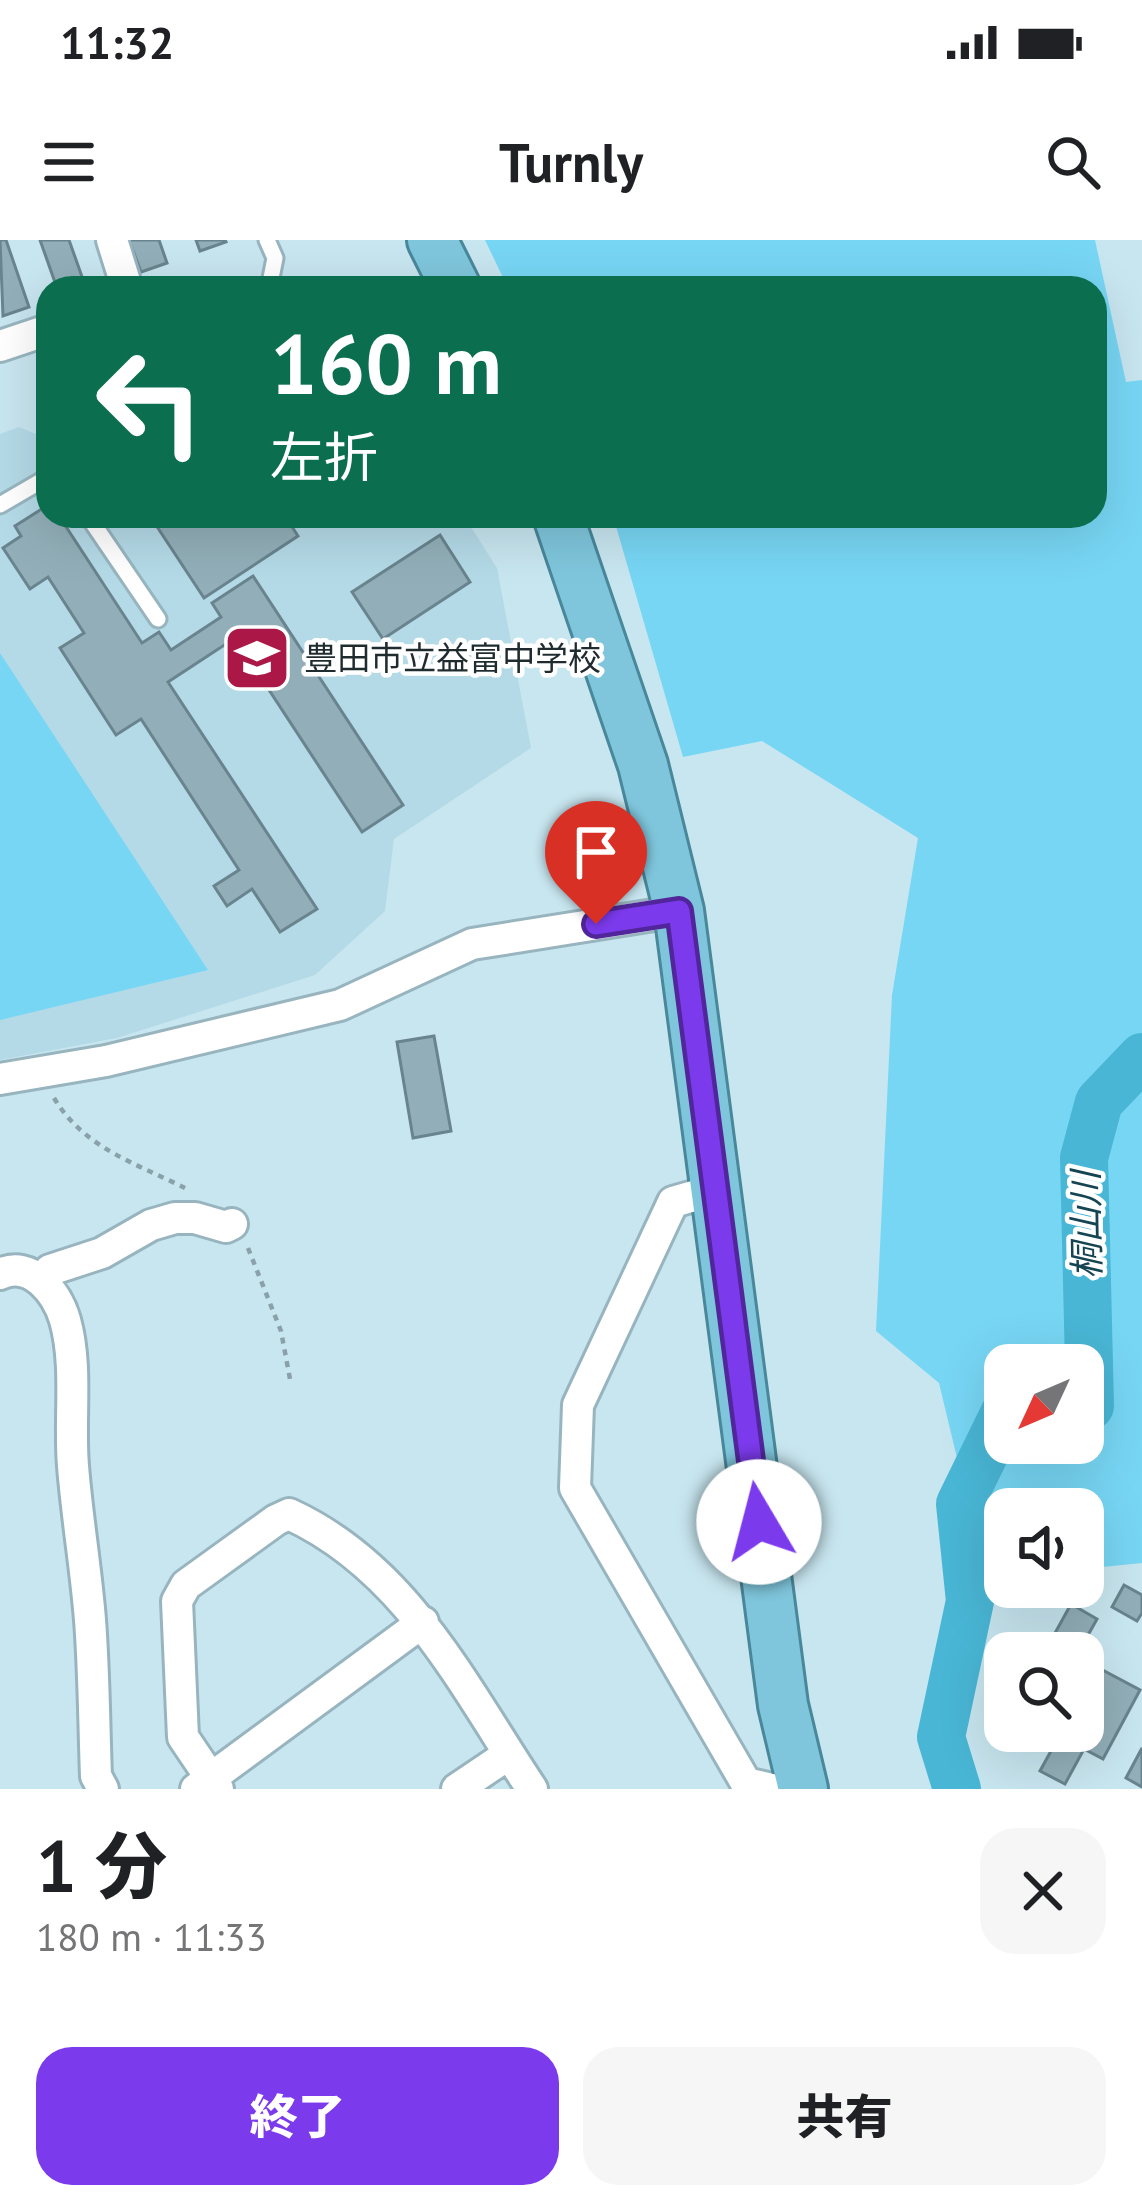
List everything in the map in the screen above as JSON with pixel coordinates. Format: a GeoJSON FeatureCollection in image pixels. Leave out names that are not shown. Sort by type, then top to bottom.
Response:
{"type":"FeatureCollection","features":[{"type":"Feature","properties":{"kind":"highway"},"geometry":{"type":"LineString","coordinates":[[432,240],[450,276]]}},
{"type":"Feature","properties":{"kind":"highway"},"geometry":{"type":"LineString","coordinates":[[562,528],[643,765],[679,911],[783,1705],[803,1789]]}},
{"type":"Feature","properties":{"kind":"street"},"geometry":{"type":"LineString","coordinates":[[112,240],[123,276]]}},
{"type":"Feature","properties":{"kind":"street"},"geometry":{"type":"LineString","coordinates":[[0,346],[36,334]]}},
{"type":"Feature","properties":{"kind":"street"},"geometry":{"type":"LineString","coordinates":[[0,1079],[106,1061],[340,1005],[472,944],[679,911]]}},
{"type":"Feature","properties":{"kind":"street"},"geometry":{"type":"LineString","coordinates":[[718,1190],[673,1202],[578,1405],[575,1489],[746,1783],[772,1789]]}},
{"type":"Feature","properties":{"kind":"street"},"geometry":{"type":"LineString","coordinates":[[43,1281],[50,1270],[102,1253],[152,1225],[175,1218],[226,1227],[232,1224]]}},
{"type":"Feature","properties":{"kind":"street"},"geometry":{"type":"LineString","coordinates":[[0,1274],[23,1270],[43,1281],[56,1298],[70,1347],[73,1462],[90,1624],[96,1776],[103,1789]]}},
{"type":"Feature","properties":{"kind":"street"},"geometry":{"type":"LineString","coordinates":[[424,1622],[208,1786],[183,1737],[176,1601],[186,1585],[289,1514],[366,1563],[424,1622],[532,1789]]}},
{"type":"Feature","properties":{"kind":"street"},"geometry":{"type":"LineString","coordinates":[[457,1789],[509,1754]]}},
{"type":"Feature","properties":{"kind":"lane"},"geometry":{"type":"LineString","coordinates":[[267,240],[275,258],[271,276]]}},
{"type":"Feature","properties":{"kind":"lane"},"geometry":{"type":"LineString","coordinates":[[0,505],[36,484]]}},
{"type":"Feature","properties":{"kind":"lane"},"geometry":{"type":"LineString","coordinates":[[96,528],[158,620]]}},
{"type":"Feature","properties":{"kind":"shaded area"},"geometry":{"type":"Polygon","coordinates":[[[485,240],[1095,240],[1103,276],[502,276],[485,240]]]}},
{"type":"Feature","properties":{"kind":"shaded area"},"geometry":{"type":"Polygon","coordinates":[[[1107,295],[1126,382],[1142,380],[1142,1563],[1104,1567],[1104,1488],[984,1488],[984,1571],[939,1383],[876,1331],[892,995],[918,838],[762,741],[683,757],[616,528],[1107,528],[1107,295]]]}},
{"type":"Feature","properties":{"kind":"shaded area","name":"豊田市立益富中学校"},"geometry":{"type":"Polygon","coordinates":[[[19,427],[36,434],[36,528],[472,528],[497,568],[531,748],[394,839],[385,911],[315,975],[117,1038],[0,1060],[0,434],[19,427]]]}},
{"type":"Feature","properties":{"kind":"shaded area"},"geometry":{"type":"Polygon","coordinates":[[[0,653],[208,970],[0,1020],[0,653]]]}},
{"type":"Feature","properties":{"kind":"building"},"geometry":{"type":"Polygon","coordinates":[[[0,240],[6,240],[29,307],[3,316],[0,240]]]}},
{"type":"Feature","properties":{"kind":"building"},"geometry":{"type":"Polygon","coordinates":[[[40,240],[69,240],[82,276],[53,276],[40,240]]]}},
{"type":"Feature","properties":{"kind":"building"},"geometry":{"type":"Polygon","coordinates":[[[129,240],[159,240],[167,263],[141,272],[129,240]]]}},
{"type":"Feature","properties":{"kind":"building"},"geometry":{"type":"Polygon","coordinates":[[[196,240],[225,240],[226,242],[200,251],[196,240]]]}},
{"type":"Feature","properties":{"kind":"building"},"geometry":{"type":"Polygon","coordinates":[[[36,513],[36,528],[67,528],[142,643],[159,632],[171,650],[221,617],[212,603],[253,576],[403,805],[362,832],[235,638],[168,682],[317,909],[280,932],[252,889],[227,906],[214,886],[239,870],[141,719],[116,735],[60,648],[84,633],[48,577],[30,589],[3,548],[21,536],[15,526],[36,513]]]}},
{"type":"Feature","properties":{"kind":"building"},"geometry":{"type":"Polygon","coordinates":[[[158,528],[293,528],[298,536],[204,598],[158,528]]]}},
{"type":"Feature","properties":{"kind":"building"},"geometry":{"type":"Polygon","coordinates":[[[440,535],[470,582],[383,639],[352,592],[440,535]]]}},
{"type":"Feature","properties":{"kind":"building"},"geometry":{"type":"Polygon","coordinates":[[[434,1036],[451,1131],[413,1138],[397,1042],[434,1036]]]}},
{"type":"Feature","properties":{"kind":"building"},"geometry":{"type":"Polygon","coordinates":[[[1124,1585],[1142,1595],[1137,1621],[1112,1607],[1124,1585]]]}},
{"type":"Feature","properties":{"kind":"building"},"geometry":{"type":"Polygon","coordinates":[[[1069,1608],[1097,1619],[1090,1632],[1056,1632],[1069,1608]]]}},
{"type":"Feature","properties":{"kind":"building"},"geometry":{"type":"Polygon","coordinates":[[[1104,1671],[1140,1690],[1103,1759],[1090,1752],[1104,1752],[1104,1671]]]}},
{"type":"Feature","properties":{"kind":"building"},"geometry":{"type":"Polygon","coordinates":[[[1142,1748],[1142,1787],[1126,1778],[1142,1748]]]}},
{"type":"Feature","properties":{"kind":"building"},"geometry":{"type":"Polygon","coordinates":[[[1050,1752],[1082,1752],[1065,1784],[1040,1771],[1050,1752]]]}},
{"type":"Feature","properties":{"kind":"waterway","name":"桐山川"},"geometry":{"type":"LineString","coordinates":[[1088,1344],[1084,1158],[1099,1102],[1142,1057]]}},
{"type":"Feature","properties":{"kind":"waterway","name":"桐山川"},"geometry":{"type":"LineString","coordinates":[[957,1789],[941,1737],[970,1601],[960,1504],[984,1455]]}},
{"type":"Feature","properties":{"kind":"place","name":"豊田市立益富中学校"},"geometry":{"type":"Point","coordinates":[257,658]}},
{"type":"Feature","properties":{"kind":"route"},"geometry":{"type":"LineString","coordinates":[[596,924],[679,911],[759,1522]]}}]}
